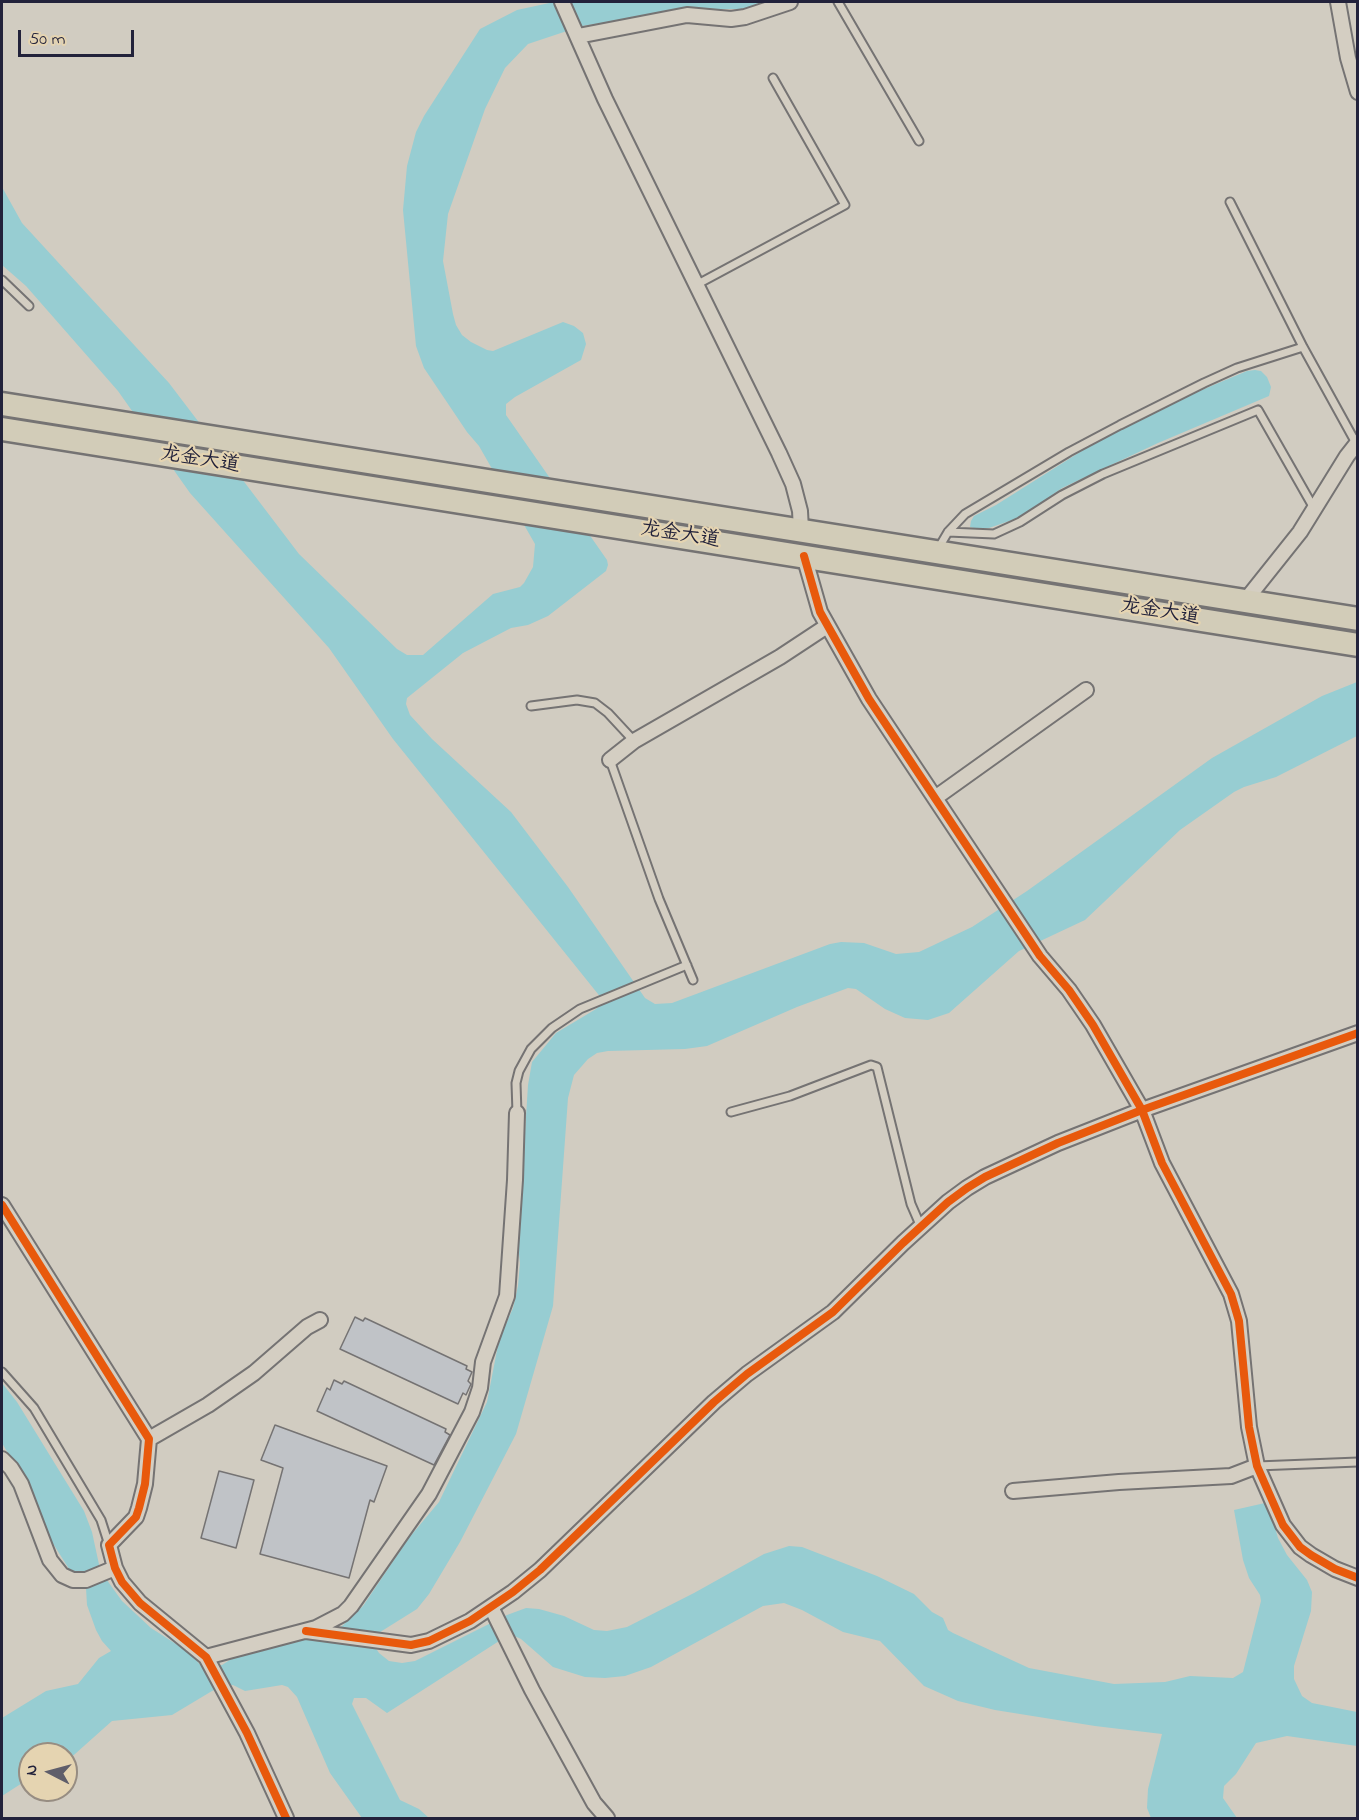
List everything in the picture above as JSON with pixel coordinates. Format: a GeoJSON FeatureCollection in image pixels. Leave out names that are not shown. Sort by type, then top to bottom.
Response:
{"type":"FeatureCollection","features":[{"type":"Feature","properties":{"kind":"main road","name":"龙金大道"},"geometry":{"type":"LineString","coordinates":[[2,404],[1358,619]]}},
{"type":"Feature","properties":{"kind":"main road","name":"龙金大道"},"geometry":{"type":"LineString","coordinates":[[2,429],[1358,645]]}},
{"type":"Feature","properties":{"kind":"street"},"geometry":{"type":"LineString","coordinates":[[562,2],[605,99],[793,484],[800,511],[801,530]]}},
{"type":"Feature","properties":{"kind":"street"},"geometry":{"type":"LineString","coordinates":[[576,33],[687,15],[731,19],[745,17],[790,2]]}},
{"type":"Feature","properties":{"kind":"street"},"geometry":{"type":"LineString","coordinates":[[1338,2],[1348,58],[1358,92]]}},
{"type":"Feature","properties":{"kind":"street"},"geometry":{"type":"LineString","coordinates":[[1245,601],[1286,551],[1357,443]]}},
{"type":"Feature","properties":{"kind":"street"},"geometry":{"type":"LineString","coordinates":[[804,556],[820,612],[869,699],[1040,956],[1069,990],[1093,1024],[1142,1110],[1162,1163],[1225,1280],[1235,1308],[1240,1335],[1249,1427],[1257,1466],[1277,1515],[1291,1536],[1311,1555],[1335,1569],[1358,1578]]}},
{"type":"Feature","properties":{"kind":"street"},"geometry":{"type":"LineString","coordinates":[[610,760],[634,741],[780,657],[827,626]]}},
{"type":"Feature","properties":{"kind":"street"},"geometry":{"type":"LineString","coordinates":[[934,798],[1086,690]]}},
{"type":"Feature","properties":{"kind":"street"},"geometry":{"type":"LineString","coordinates":[[306,1631],[411,1644],[429,1641],[494,1612],[513,1592],[565,1547],[714,1402],[747,1374],[833,1312],[948,1202],[985,1177],[1058,1143],[1142,1110],[1358,1033]]}},
{"type":"Feature","properties":{"kind":"street"},"geometry":{"type":"LineString","coordinates":[[206,1657],[306,1631],[334,1620],[351,1606],[429,1494],[472,1412],[480,1388],[483,1362],[504,1308],[509,1284],[517,1113]]}},
{"type":"Feature","properties":{"kind":"street"},"geometry":{"type":"LineString","coordinates":[[2,1205],[149,1439],[145,1484],[140,1508],[136,1517],[109,1545],[115,1568],[122,1582],[140,1603],[206,1657],[247,1733],[286,1818]]}},
{"type":"Feature","properties":{"kind":"street"},"geometry":{"type":"LineString","coordinates":[[149,1439],[208,1405],[254,1373],[307,1327],[320,1320]]}},
{"type":"Feature","properties":{"kind":"street"},"geometry":{"type":"LineString","coordinates":[[2,1459],[21,1484],[50,1560],[62,1575],[73,1580],[86,1580],[115,1568]]}},
{"type":"Feature","properties":{"kind":"street"},"geometry":{"type":"LineString","coordinates":[[1013,1491],[1231,1476],[1257,1466]]}},
{"type":"Feature","properties":{"kind":"street"},"geometry":{"type":"LineString","coordinates":[[494,1612],[589,1793],[606,1818]]}},
{"type":"Feature","properties":{"kind":"lane"},"geometry":{"type":"LineString","coordinates":[[838,2],[919,141]]}},
{"type":"Feature","properties":{"kind":"lane"},"geometry":{"type":"LineString","coordinates":[[696,285],[845,205],[773,78]]}},
{"type":"Feature","properties":{"kind":"lane"},"geometry":{"type":"LineString","coordinates":[[1230,202],[1303,347],[1357,443]]}},
{"type":"Feature","properties":{"kind":"lane"},"geometry":{"type":"LineString","coordinates":[[2,280],[29,306]]}},
{"type":"Feature","properties":{"kind":"lane"},"geometry":{"type":"LineString","coordinates":[[937,552],[948,532],[966,513],[1120,424],[1237,368],[1303,347]]}},
{"type":"Feature","properties":{"kind":"lane"},"geometry":{"type":"LineString","coordinates":[[948,532],[994,534],[1020,522],[1062,495],[1103,474],[1258,410],[1315,510]]}},
{"type":"Feature","properties":{"kind":"lane"},"geometry":{"type":"LineString","coordinates":[[531,706],[577,700],[595,703],[608,713],[634,741]]}},
{"type":"Feature","properties":{"kind":"lane"},"geometry":{"type":"LineString","coordinates":[[610,760],[659,899],[693,980]]}},
{"type":"Feature","properties":{"kind":"lane"},"geometry":{"type":"LineString","coordinates":[[517,1113],[516,1083],[524,1060],[531,1049],[565,1018],[597,1001],[687,965]]}},
{"type":"Feature","properties":{"kind":"lane"},"geometry":{"type":"LineString","coordinates":[[731,1113],[790,1096],[871,1065],[877,1068],[910,1204],[921,1227]]}},
{"type":"Feature","properties":{"kind":"lane"},"geometry":{"type":"LineString","coordinates":[[2,1372],[34,1408],[101,1520],[109,1545]]}},
{"type":"Feature","properties":{"kind":"lane"},"geometry":{"type":"LineString","coordinates":[[1257,1466],[1358,1462]]}},
{"type":"Feature","properties":{"kind":"water"},"geometry":{"type":"Polygon","coordinates":[[[554,2],[779,2],[740,9],[694,9],[582,26],[528,44],[505,68],[485,109],[448,214],[443,261],[453,314],[462,335],[471,342],[493,351],[563,322],[583,333],[586,344],[581,360],[515,397],[506,404],[506,415],[607,560],[608,565],[606,571],[548,616],[528,625],[511,628],[463,653],[407,698],[406,704],[410,715],[432,739],[511,812],[568,887],[645,998],[655,1004],[672,1003],[830,944],[841,942],[864,943],[896,954],[919,952],[972,927],[1027,891],[1212,758],[1322,696],[1357,682],[1357,736],[1276,777],[1234,792],[1180,830],[1085,920],[1019,951],[949,1013],[928,1020],[905,1018],[885,1009],[856,989],[848,988],[797,1007],[707,1046],[685,1049],[608,1051],[597,1053],[588,1059],[574,1075],[568,1098],[553,1306],[516,1434],[460,1542],[429,1594],[417,1609],[377,1634],[374,1640],[375,1647],[389,1661],[402,1663],[415,1661],[507,1615],[526,1608],[564,1616],[594,1630],[607,1631],[627,1627],[764,1554],[789,1546],[802,1547],[877,1576],[914,1594],[932,1612],[943,1618],[948,1630],[1029,1668],[1114,1684],[1165,1682],[1190,1676],[1233,1678],[1243,1672],[1261,1601],[1243,1560],[1234,1510],[1265,1503],[1278,1538],[1287,1555],[1307,1580],[1312,1592],[1311,1611],[1294,1666],[1294,1679],[1302,1696],[1312,1703],[1357,1712],[1357,1746],[1287,1736],[1256,1743],[1236,1774],[1224,1786],[1223,1798],[1237,1818],[1151,1818],[1147,1808],[1148,1789],[1162,1734],[995,1710],[958,1701],[924,1686],[880,1641],[843,1632],[784,1603],[763,1606],[651,1667],[625,1676],[585,1677],[553,1667],[521,1639],[510,1634],[387,1713],[366,1698],[354,1698],[352,1704],[400,1800],[419,1809],[429,1818],[362,1818],[330,1773],[297,1697],[288,1687],[282,1685],[245,1691],[233,1685],[225,1686],[212,1691],[172,1715],[112,1721],[78,1751],[78,1742],[18,1742],[18,1786],[2,1796],[2,1718],[46,1691],[78,1684],[99,1658],[111,1651],[96,1630],[87,1605],[86,1588],[104,1576],[122,1601],[151,1628],[190,1653],[202,1667],[222,1665],[239,1654],[292,1640],[325,1635],[342,1626],[363,1606],[408,1539],[439,1502],[487,1402],[499,1340],[513,1308],[518,1286],[520,1263],[518,1245],[528,1085],[532,1062],[556,1033],[596,1009],[602,999],[393,739],[329,648],[190,493],[118,391],[26,286],[2,265],[2,187],[22,223],[169,383],[299,554],[397,649],[407,655],[423,655],[493,594],[520,587],[533,567],[535,544],[479,446],[424,368],[416,346],[403,210],[407,166],[416,132],[424,116],[480,29],[517,10],[554,2]]]}},
{"type":"Feature","properties":{"kind":"water"},"geometry":{"type":"Polygon","coordinates":[[[1247,371],[1261,371],[1267,377],[1271,387],[1269,396],[1158,443],[1062,488],[1015,519],[989,528],[970,527],[974,516],[996,505],[1088,447],[1166,405],[1247,371]]]}},
{"type":"Feature","properties":{"kind":"water"},"geometry":{"type":"Polygon","coordinates":[[[2,1383],[17,1402],[84,1511],[92,1532],[100,1569],[82,1578],[71,1572],[52,1542],[32,1494],[2,1443],[2,1383]]]}},
{"type":"Feature","properties":{"kind":"building"},"geometry":{"type":"Polygon","coordinates":[[[355,1317],[363,1321],[365,1318],[467,1366],[466,1369],[472,1372],[468,1381],[471,1384],[466,1395],[463,1393],[458,1404],[340,1349],[355,1317]]]}},
{"type":"Feature","properties":{"kind":"building"},"geometry":{"type":"Polygon","coordinates":[[[334,1380],[342,1384],[344,1381],[446,1429],[445,1432],[450,1435],[434,1465],[317,1411],[327,1388],[330,1390],[334,1380]]]}},
{"type":"Feature","properties":{"kind":"building"},"geometry":{"type":"Polygon","coordinates":[[[275,1425],[387,1466],[374,1502],[370,1500],[349,1578],[260,1554],[283,1468],[261,1460],[275,1425]]]}},
{"type":"Feature","properties":{"kind":"building"},"geometry":{"type":"Polygon","coordinates":[[[219,1471],[254,1480],[236,1548],[201,1538],[219,1471]]]}},
{"type":"Feature","properties":{"kind":"cycle path"},"geometry":{"type":"LineString","coordinates":[[804,556],[820,612],[869,699],[1040,956],[1069,990],[1093,1025],[1142,1110],[1162,1163],[1231,1294],[1239,1321],[1249,1427],[1257,1466],[1283,1525],[1300,1547],[1311,1555],[1335,1569],[1358,1578]]}},
{"type":"Feature","properties":{"kind":"cycle path"},"geometry":{"type":"LineString","coordinates":[[306,1631],[411,1645],[429,1641],[470,1621],[513,1592],[540,1570],[714,1402],[747,1374],[833,1312],[903,1243],[967,1188],[985,1177],[1058,1143],[1142,1110],[1358,1033]]}},
{"type":"Feature","properties":{"kind":"cycle path"},"geometry":{"type":"LineString","coordinates":[[2,1205],[149,1439],[145,1484],[136,1517],[109,1545],[115,1568],[122,1582],[140,1603],[206,1657],[247,1733],[286,1818]]}}]}
